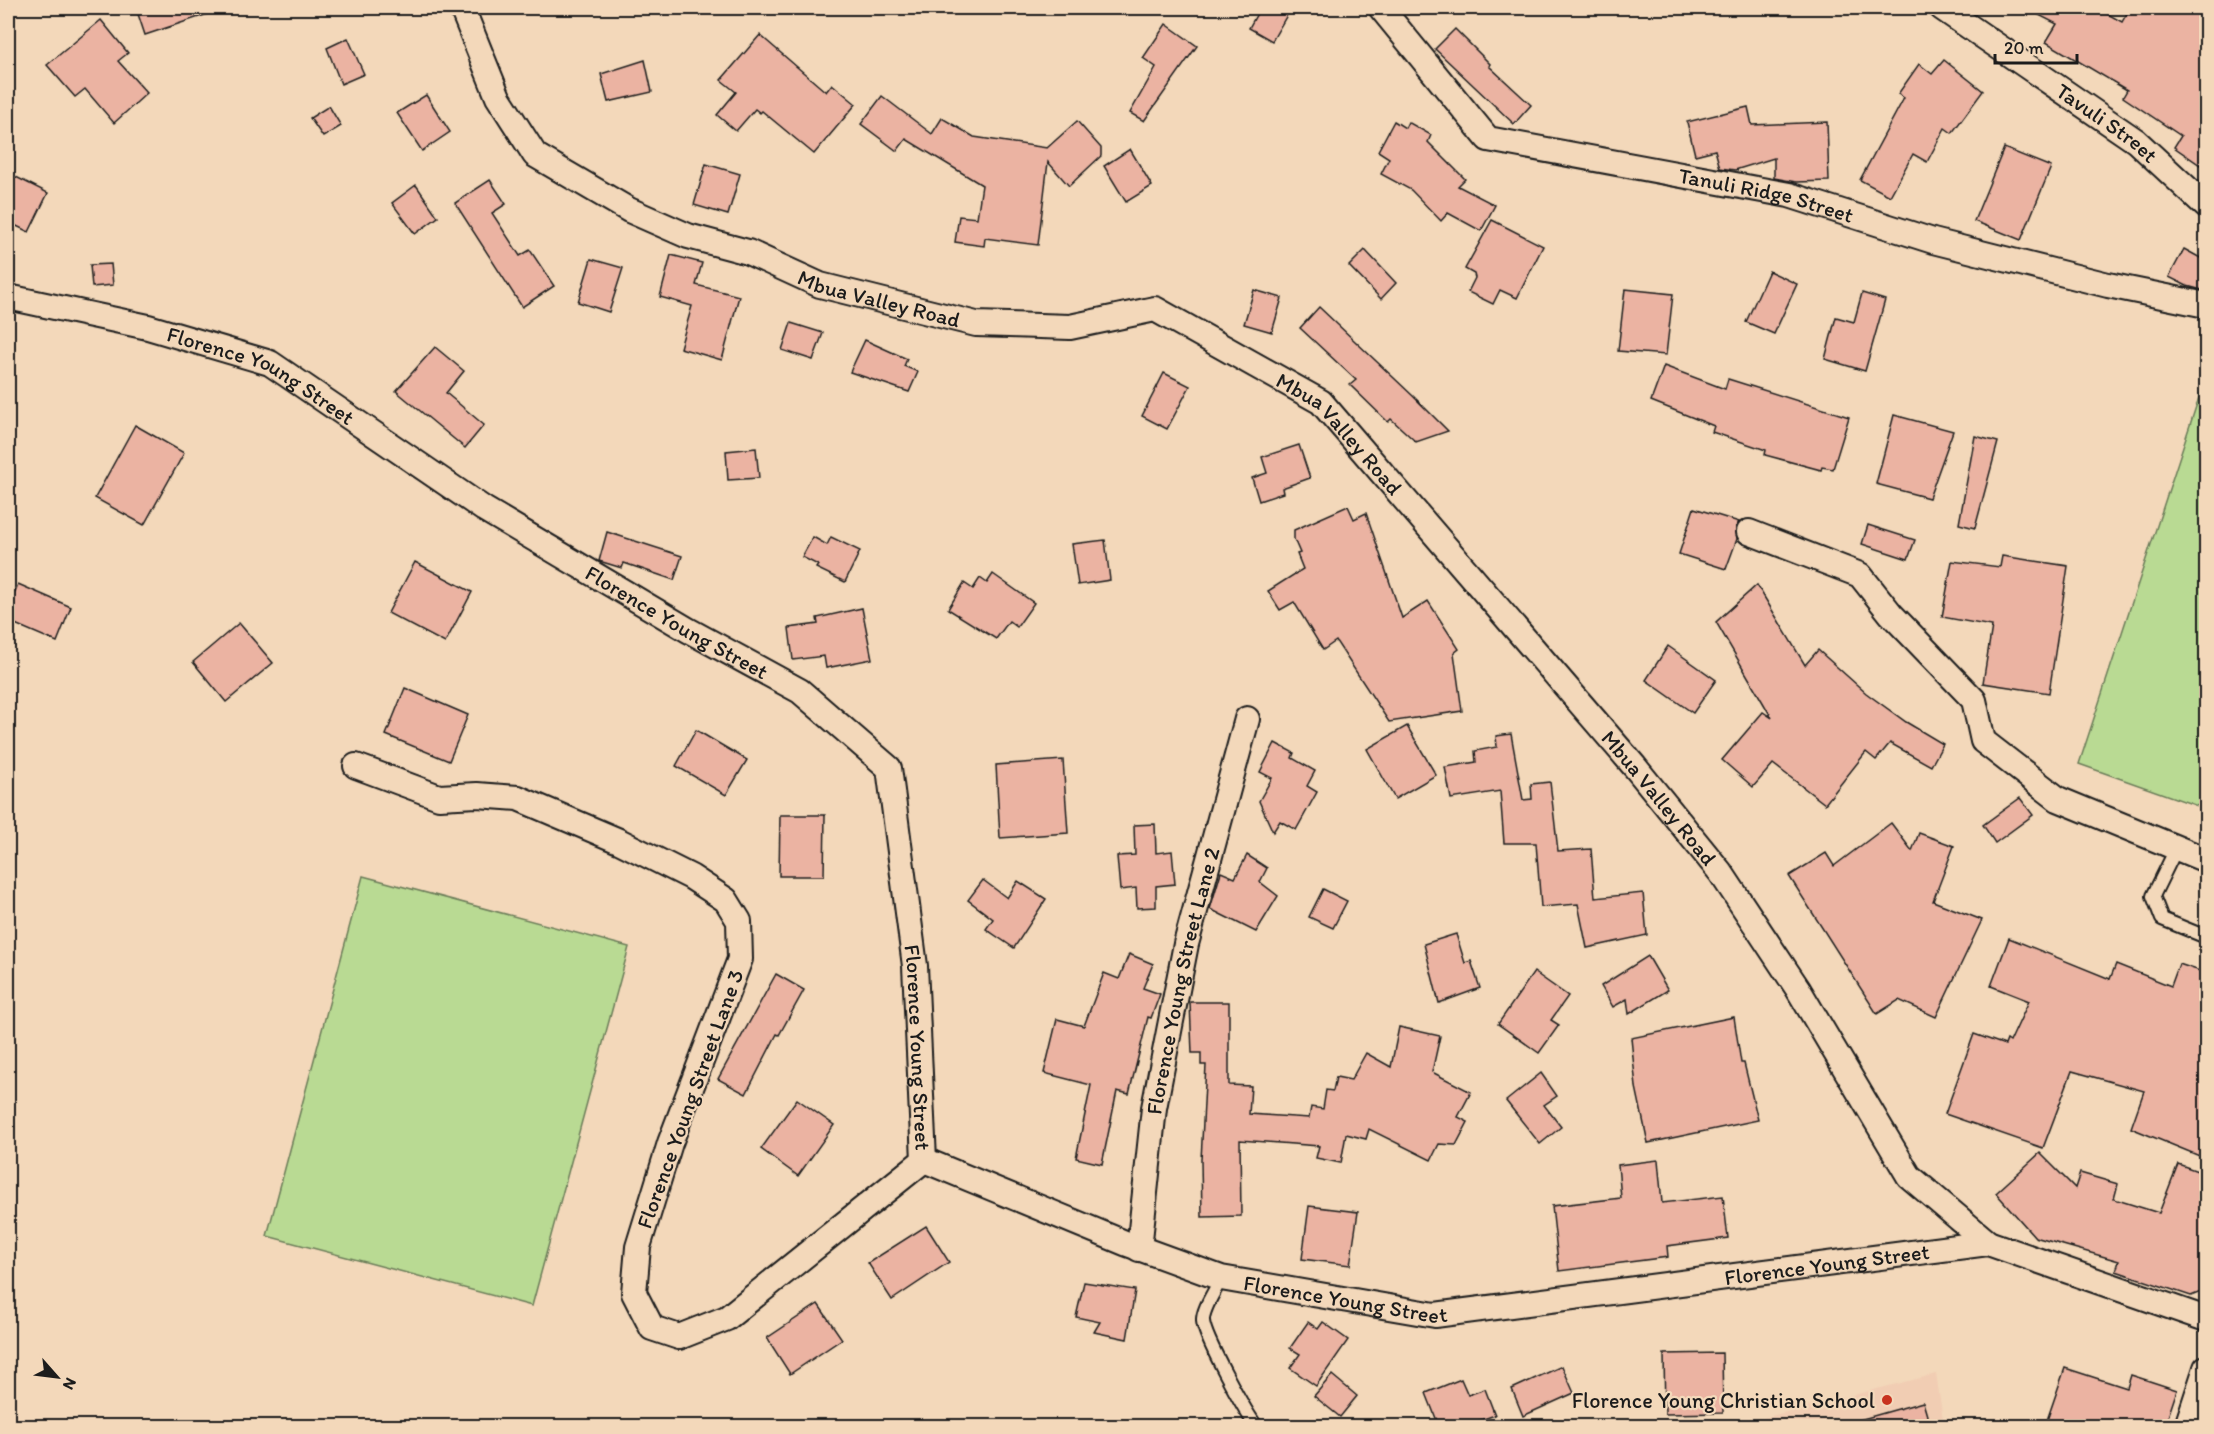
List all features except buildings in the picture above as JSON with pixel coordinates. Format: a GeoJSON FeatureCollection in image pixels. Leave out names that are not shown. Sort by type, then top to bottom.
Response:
{"type":"FeatureCollection","features":[{"type":"Feature","properties":{"kind":"street","name":"Mbua Valley Road"},"geometry":{"type":"LineString","coordinates":[[462,8],[498,97],[536,155],[628,210],[688,236],[748,252],[820,285],[976,324],[1070,327],[1155,309],[1321,402],[1628,759],[1721,873],[1798,988],[1909,1176],[1988,1243]]}},
{"type":"Feature","properties":{"kind":"street","name":"Tanuli Ridge Street"},"geometry":{"type":"LineString","coordinates":[[1381,8],[1488,139],[1789,195],[1934,241],[2108,285],[2206,305]]}},
{"type":"Feature","properties":{"kind":"street","name":"Tavuli Street"},"geometry":{"type":"LineString","coordinates":[[1942,8],[2136,141],[2206,206]]}},
{"type":"Feature","properties":{"kind":"street","name":"Florence Young Street"},"geometry":{"type":"LineString","coordinates":[[8,297],[148,327],[270,363],[484,509],[688,630],[800,691],[889,768],[915,966],[924,1160],[1139,1249],[1221,1278],[1435,1315],[1988,1243],[2206,1319]]}},
{"type":"Feature","properties":{"kind":"street"},"geometry":{"type":"LineString","coordinates":[[1749,532],[1860,575],[1891,614],[1974,700],[1983,741],[2058,799],[2206,860]]}},
{"type":"Feature","properties":{"kind":"street","name":"Florence Young Street Lane 2"},"geometry":{"type":"LineString","coordinates":[[1139,1249],[1154,1108],[1186,944],[1247,719]]}},
{"type":"Feature","properties":{"kind":"street","name":"Florence Young Street Lane 3"},"geometry":{"type":"LineString","coordinates":[[356,766],[439,797],[477,795],[518,798],[619,841],[691,877],[726,900],[739,921],[740,959],[670,1143],[638,1247],[634,1293],[652,1328],[679,1337],[727,1318],[924,1160]]}},
{"type":"Feature","properties":{"kind":"street"},"geometry":{"type":"LineString","coordinates":[[2187,1426],[2206,1368]]}},
{"type":"Feature","properties":{"kind":"lane"},"geometry":{"type":"LineString","coordinates":[[2177,847],[2153,896],[2162,919],[2206,937]]}},
{"type":"Feature","properties":{"kind":"lane"},"geometry":{"type":"LineString","coordinates":[[1221,1278],[1203,1320],[1208,1338],[1244,1409],[1256,1426]]}},
{"type":"Feature","properties":{"kind":"shaded area","name":"Florence Young Christian School"},"geometry":{"type":"Polygon","coordinates":[[[1936,1374],[1944,1426],[1732,1426],[1936,1374]]]}},
{"type":"Feature","properties":{"kind":"green space"},"geometry":{"type":"Polygon","coordinates":[[[2206,376],[2206,809],[2079,764],[2206,376]]]}},
{"type":"Feature","properties":{"kind":"green space"},"geometry":{"type":"Polygon","coordinates":[[[363,876],[629,947],[532,1306],[267,1236],[363,876]]]}},
{"type":"Feature","properties":{"kind":"place","name":"Florence Young Christian School"},"geometry":{"type":"Point","coordinates":[1887,1400]}}]}
